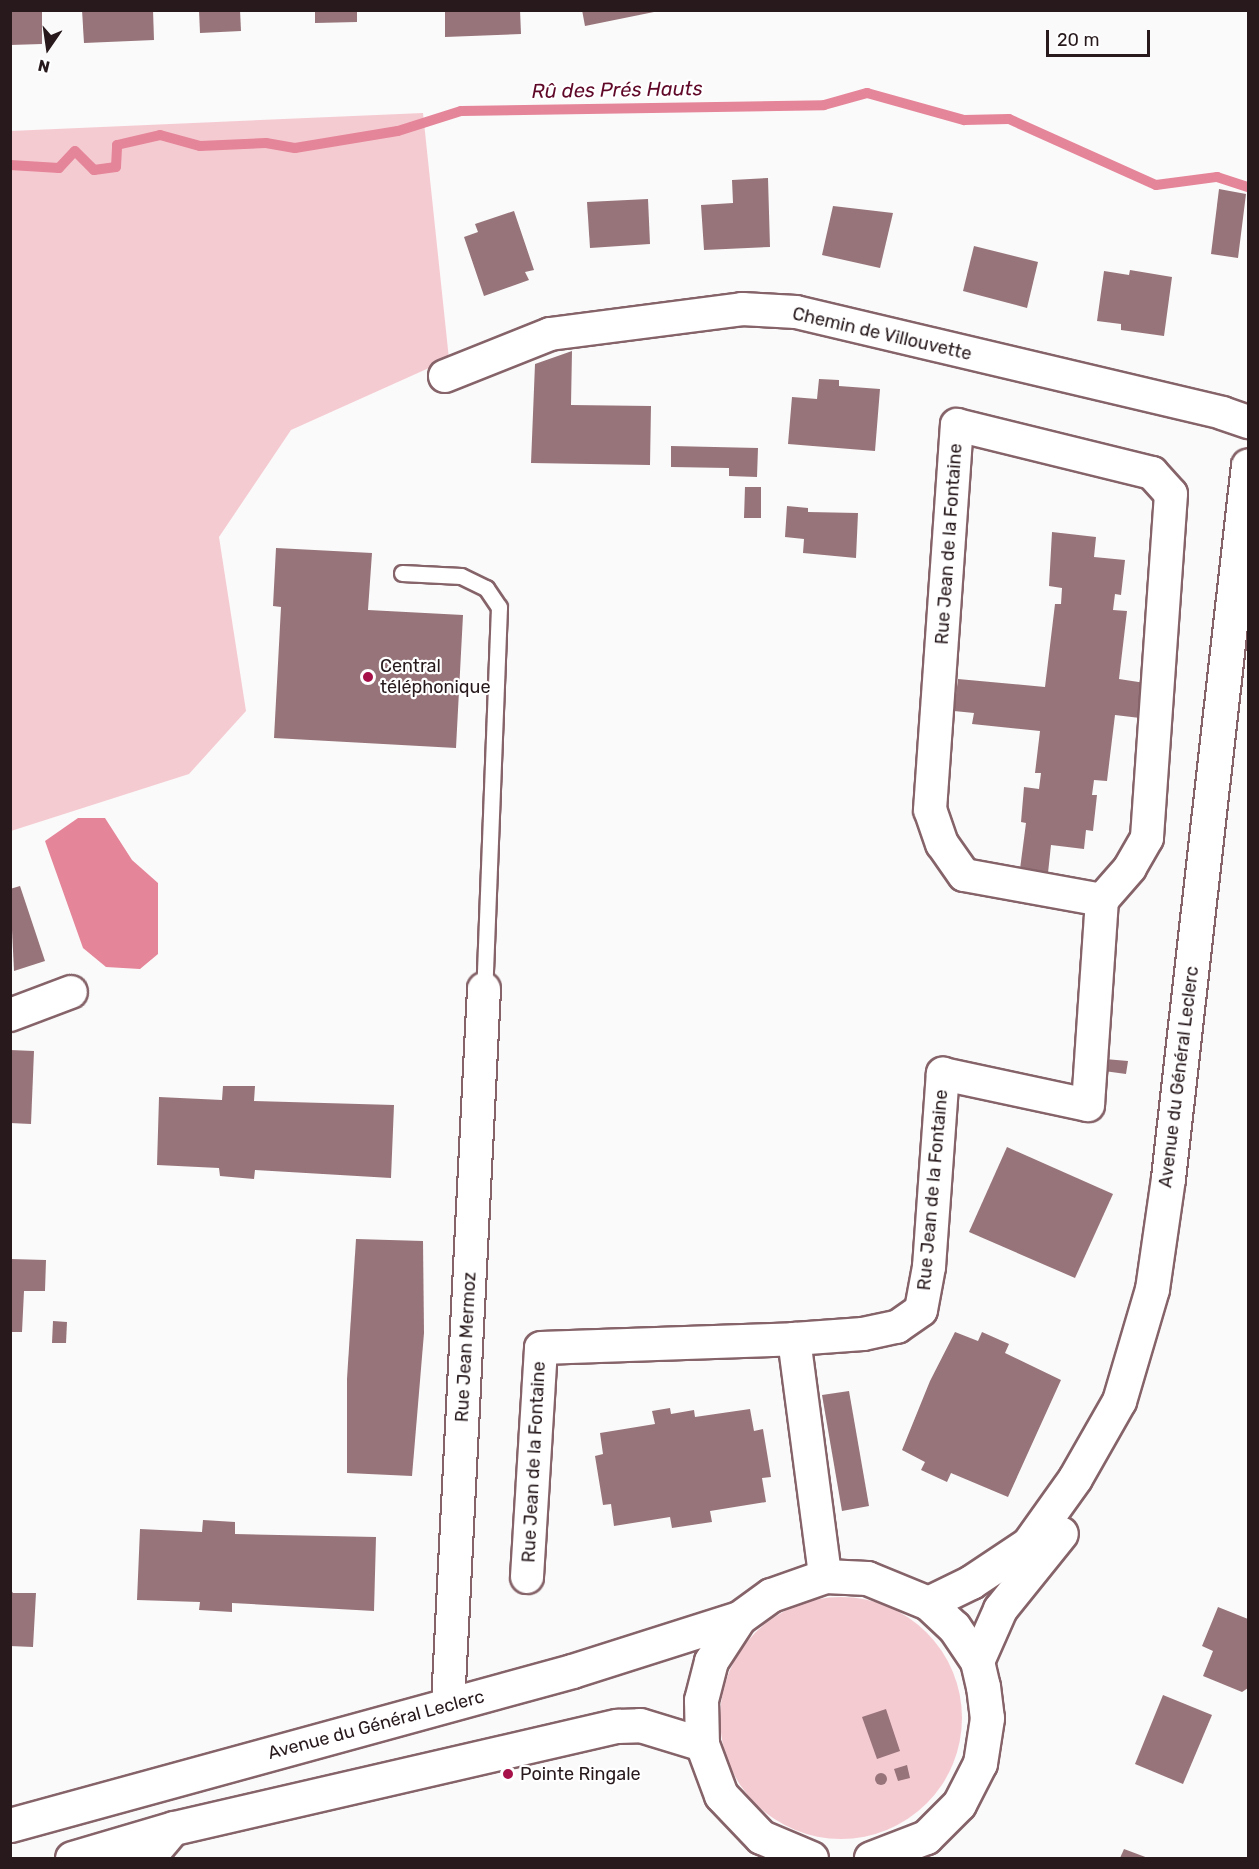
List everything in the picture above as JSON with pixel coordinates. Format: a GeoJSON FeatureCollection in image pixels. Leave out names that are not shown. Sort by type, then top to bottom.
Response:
{"type":"FeatureCollection","features":[{"type":"Feature","properties":{"kind":"main road","name":"Avenue du Général Leclerc"},"geometry":{"type":"LineString","coordinates":[[928,1604],[971,1582],[1028,1544],[1075,1478],[1119,1401],[1152,1289],[1168,1178],[1248,465]]}},
{"type":"Feature","properties":{"kind":"main road","name":"Avenue du Général Leclerc"},"geometry":{"type":"LineString","coordinates":[[977,1661],[1000,1609],[1096,1488],[1138,1409],[1173,1292],[1248,661]]}},
{"type":"Feature","properties":{"kind":"main road"},"geometry":{"type":"LineString","coordinates":[[811,1858],[761,1837],[722,1795],[702,1744],[700,1700],[711,1661],[739,1618],[771,1594],[825,1576],[867,1578],[928,1604],[954,1627],[977,1661],[987,1718],[980,1763],[959,1804],[926,1837],[879,1858]]}},
{"type":"Feature","properties":{"kind":"main road","name":"Avenue du Général Leclerc"},"geometry":{"type":"LineString","coordinates":[[10,1825],[448,1705],[739,1618]]}},
{"type":"Feature","properties":{"kind":"main road"},"geometry":{"type":"LineString","coordinates":[[72,1858],[174,1828],[617,1726],[640,1725],[702,1744]]}},
{"type":"Feature","properties":{"kind":"street","name":"Chemin de Villouvette"},"geometry":{"type":"LineString","coordinates":[[445,376],[550,334],[742,309],[796,312],[1222,412],[1248,422]]}},
{"type":"Feature","properties":{"kind":"street","name":"Rue Jean de la Fontaine"},"geometry":{"type":"LineString","coordinates":[[527,1577],[541,1348],[794,1339],[863,1334],[897,1327],[921,1310],[928,1267],[943,1074],[1088,1105],[1102,900],[1130,868],[1147,837],[1171,494],[1152,473],[957,425],[930,810],[942,844],[964,874],[1102,900]]}},
{"type":"Feature","properties":{"kind":"street","name":"Rue Jean Mermoz"},"geometry":{"type":"LineString","coordinates":[[448,1705],[484,989]]}},
{"type":"Feature","properties":{"kind":"street"},"geometry":{"type":"LineString","coordinates":[[10,1015],[71,992]]}},
{"type":"Feature","properties":{"kind":"street"},"geometry":{"type":"LineString","coordinates":[[794,1339],[825,1576]]}},
{"type":"Feature","properties":{"kind":"street"},"geometry":{"type":"LineString","coordinates":[[149,1858],[174,1828]]}},
{"type":"Feature","properties":{"kind":"lane"},"geometry":{"type":"LineString","coordinates":[[402,573],[461,576],[486,588],[499,607],[484,989]]}},
{"type":"Feature","properties":{"kind":"shaded area"},"geometry":{"type":"Polygon","coordinates":[[[423,113],[449,359],[291,430],[219,537],[246,711],[189,774],[11,831],[10,131],[423,113]]]}},
{"type":"Feature","properties":{"kind":"shaded area"},"geometry":{"type":"Polygon","coordinates":[[[78,818],[105,818],[132,860],[158,883],[158,954],[140,969],[106,967],[83,948],[45,841],[78,818]]]}},
{"type":"Feature","properties":{"kind":"shaded area"},"geometry":{"type":"Polygon","coordinates":[[[829,1597],[853,1597],[876,1602],[898,1611],[927,1632],[942,1651],[953,1672],[960,1694],[962,1718],[960,1742],[953,1764],[942,1785],[927,1804],[898,1825],[876,1834],[853,1839],[829,1839],[806,1834],[784,1825],[764,1812],[747,1795],[734,1775],[725,1753],[720,1730],[720,1706],[725,1683],[734,1661],[747,1641],[764,1624],[784,1611],[806,1602],[829,1597]]]}},
{"type":"Feature","properties":{"kind":"building"},"geometry":{"type":"Polygon","coordinates":[[[10,10],[42,10],[42,44],[10,45],[10,10]]]}},
{"type":"Feature","properties":{"kind":"building"},"geometry":{"type":"Polygon","coordinates":[[[82,10],[153,10],[154,40],[84,43],[82,10]]]}},
{"type":"Feature","properties":{"kind":"building"},"geometry":{"type":"Polygon","coordinates":[[[199,10],[240,10],[241,31],[200,33],[199,10]]]}},
{"type":"Feature","properties":{"kind":"building"},"geometry":{"type":"Polygon","coordinates":[[[315,10],[357,10],[357,22],[315,23],[315,10]]]}},
{"type":"Feature","properties":{"kind":"building"},"geometry":{"type":"Polygon","coordinates":[[[445,10],[520,10],[521,34],[445,37],[445,10]]]}},
{"type":"Feature","properties":{"kind":"building"},"geometry":{"type":"Polygon","coordinates":[[[582,10],[654,10],[654,12],[585,26],[582,10]]]}},
{"type":"Feature","properties":{"kind":"building"},"geometry":{"type":"Polygon","coordinates":[[[768,178],[770,247],[704,250],[701,205],[733,203],[732,180],[768,178]]]}},
{"type":"Feature","properties":{"kind":"building"},"geometry":{"type":"Polygon","coordinates":[[[1219,189],[1246,194],[1238,258],[1211,254],[1219,189]]]}},
{"type":"Feature","properties":{"kind":"building"},"geometry":{"type":"Polygon","coordinates":[[[648,199],[650,244],[590,248],[587,202],[648,199]]]}},
{"type":"Feature","properties":{"kind":"building"},"geometry":{"type":"Polygon","coordinates":[[[833,206],[893,213],[880,268],[822,255],[833,206]]]}},
{"type":"Feature","properties":{"kind":"building"},"geometry":{"type":"Polygon","coordinates":[[[514,211],[534,270],[525,272],[529,280],[484,296],[464,237],[478,232],[475,224],[514,211]]]}},
{"type":"Feature","properties":{"kind":"building"},"geometry":{"type":"Polygon","coordinates":[[[974,246],[1038,262],[1027,308],[963,291],[974,246]]]}},
{"type":"Feature","properties":{"kind":"building"},"geometry":{"type":"Polygon","coordinates":[[[1130,270],[1172,277],[1164,336],[1121,330],[1121,324],[1097,321],[1104,271],[1129,275],[1130,270]]]}},
{"type":"Feature","properties":{"kind":"building"},"geometry":{"type":"Polygon","coordinates":[[[572,351],[571,405],[651,406],[650,465],[531,463],[535,364],[572,351]]]}},
{"type":"Feature","properties":{"kind":"building"},"geometry":{"type":"Polygon","coordinates":[[[819,379],[839,380],[839,386],[880,389],[875,451],[788,444],[792,397],[817,399],[819,379]]]}},
{"type":"Feature","properties":{"kind":"building"},"geometry":{"type":"Polygon","coordinates":[[[671,446],[758,448],[757,477],[729,476],[729,468],[671,467],[671,446]]]}},
{"type":"Feature","properties":{"kind":"building"},"geometry":{"type":"Polygon","coordinates":[[[745,487],[761,487],[761,518],[744,518],[745,487]]]}},
{"type":"Feature","properties":{"kind":"building"},"geometry":{"type":"Polygon","coordinates":[[[787,506],[808,508],[808,512],[858,513],[856,558],[803,553],[804,539],[785,537],[787,506]]]}},
{"type":"Feature","properties":{"kind":"building"},"geometry":{"type":"Polygon","coordinates":[[[1052,532],[1096,537],[1094,557],[1125,560],[1121,595],[1115,594],[1113,610],[1127,611],[1119,679],[1145,683],[1140,718],[1115,715],[1107,781],[1094,780],[1092,795],[1097,795],[1093,831],[1086,830],[1084,849],[1051,845],[1048,873],[1020,869],[1026,823],[1021,822],[1024,787],[1039,789],[1041,773],[1035,773],[1040,731],[972,724],[974,713],[954,711],[958,679],[1045,687],[1055,604],[1061,604],[1062,588],[1049,586],[1052,532]]]}},
{"type":"Feature","properties":{"kind":"building","name":"Central téléphonique"},"geometry":{"type":"Polygon","coordinates":[[[276,548],[372,553],[368,610],[463,615],[456,748],[274,738],[281,607],[273,606],[276,548]]]}},
{"type":"Feature","properties":{"kind":"building"},"geometry":{"type":"Polygon","coordinates":[[[20,886],[45,961],[14,971],[10,889],[20,886]]]}},
{"type":"Feature","properties":{"kind":"building"},"geometry":{"type":"Polygon","coordinates":[[[10,1050],[34,1051],[31,1124],[10,1123],[10,1050]]]}},
{"type":"Feature","properties":{"kind":"building"},"geometry":{"type":"Polygon","coordinates":[[[1105,1059],[1128,1061],[1126,1074],[1104,1071],[1105,1059]]]}},
{"type":"Feature","properties":{"kind":"building"},"geometry":{"type":"Polygon","coordinates":[[[223,1086],[255,1086],[254,1101],[394,1105],[391,1178],[255,1170],[254,1179],[220,1176],[219,1168],[157,1165],[159,1097],[222,1100],[223,1086]]]}},
{"type":"Feature","properties":{"kind":"building"},"geometry":{"type":"Polygon","coordinates":[[[1007,1147],[1113,1194],[1075,1278],[969,1232],[1007,1147]]]}},
{"type":"Feature","properties":{"kind":"building"},"geometry":{"type":"Polygon","coordinates":[[[356,1239],[423,1241],[424,1333],[412,1476],[347,1473],[347,1379],[356,1239]]]}},
{"type":"Feature","properties":{"kind":"building"},"geometry":{"type":"Polygon","coordinates":[[[10,1259],[46,1260],[45,1291],[24,1291],[22,1332],[10,1332],[10,1259]]]}},
{"type":"Feature","properties":{"kind":"building"},"geometry":{"type":"Polygon","coordinates":[[[53,1321],[67,1322],[66,1343],[52,1343],[53,1321]]]}},
{"type":"Feature","properties":{"kind":"building"},"geometry":{"type":"Polygon","coordinates":[[[955,1332],[978,1341],[982,1332],[1009,1344],[1005,1353],[1061,1380],[1008,1497],[951,1473],[947,1482],[921,1470],[925,1462],[902,1450],[930,1381],[955,1332]]]}},
{"type":"Feature","properties":{"kind":"building"},"geometry":{"type":"Polygon","coordinates":[[[849,1391],[869,1506],[842,1511],[822,1395],[849,1391]]]}},
{"type":"Feature","properties":{"kind":"building"},"geometry":{"type":"Polygon","coordinates":[[[670,1408],[671,1414],[694,1410],[695,1417],[750,1409],[754,1431],[763,1429],[771,1477],[762,1478],[766,1502],[710,1511],[712,1522],[672,1528],[670,1517],[614,1526],[611,1504],[603,1505],[595,1456],[603,1454],[600,1433],[655,1424],[652,1411],[670,1408]]]}},
{"type":"Feature","properties":{"kind":"building"},"geometry":{"type":"Polygon","coordinates":[[[203,1520],[235,1522],[235,1534],[376,1537],[374,1611],[232,1603],[232,1612],[199,1610],[200,1602],[137,1600],[140,1529],[202,1532],[203,1520]]]}},
{"type":"Feature","properties":{"kind":"building"},"geometry":{"type":"Polygon","coordinates":[[[10,1589],[13,1593],[36,1593],[33,1647],[10,1646],[10,1589]]]}},
{"type":"Feature","properties":{"kind":"building"},"geometry":{"type":"Polygon","coordinates":[[[1218,1607],[1248,1619],[1248,1688],[1242,1692],[1203,1676],[1213,1651],[1202,1646],[1218,1607]]]}},
{"type":"Feature","properties":{"kind":"building"},"geometry":{"type":"Polygon","coordinates":[[[1163,1695],[1212,1715],[1183,1784],[1135,1764],[1163,1695]]]}},
{"type":"Feature","properties":{"kind":"building"},"geometry":{"type":"Polygon","coordinates":[[[886,1709],[900,1751],[877,1759],[862,1717],[886,1709]]]}},
{"type":"Feature","properties":{"kind":"building"},"geometry":{"type":"Polygon","coordinates":[[[907,1765],[910,1778],[898,1781],[894,1769],[907,1765]]]}},
{"type":"Feature","properties":{"kind":"building"},"geometry":{"type":"Polygon","coordinates":[[[883,1773],[887,1779],[883,1785],[879,1785],[875,1777],[883,1773]]]}},
{"type":"Feature","properties":{"kind":"building"},"geometry":{"type":"Polygon","coordinates":[[[1124,1849],[1148,1858],[1120,1858],[1124,1849]]]}},
{"type":"Feature","properties":{"kind":"waterway","name":"Rû des Prés Hauts"},"geometry":{"type":"LineString","coordinates":[[10,165],[59,168],[75,151],[94,170],[116,167],[117,145],[160,135],[200,146],[266,143],[295,148],[398,131],[461,111],[824,105],[867,93],[964,120],[1009,119],[1156,185],[1217,177],[1248,187]]}},
{"type":"Feature","properties":{"kind":"place","name":"Central téléphonique"},"geometry":{"type":"Point","coordinates":[368,677]}},
{"type":"Feature","properties":{"kind":"place","name":"Pointe Ringale"},"geometry":{"type":"Point","coordinates":[508,1774]}}]}
